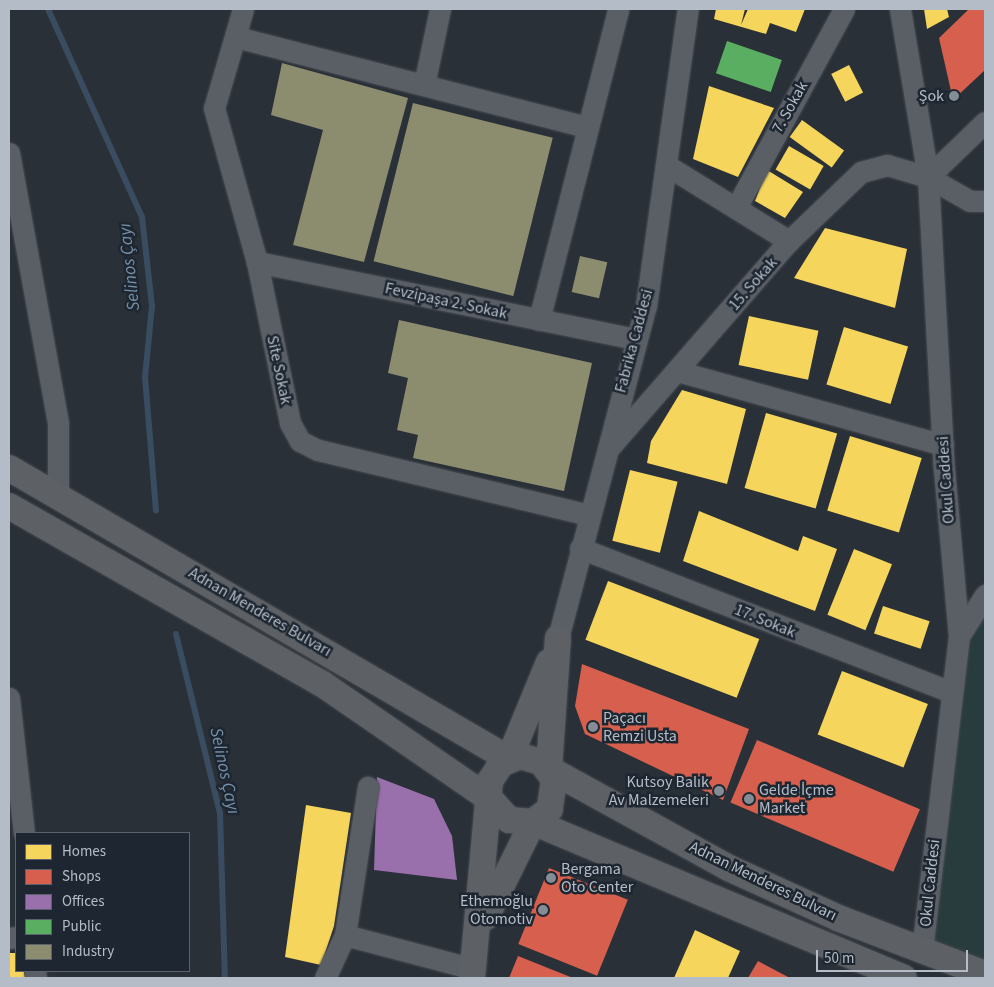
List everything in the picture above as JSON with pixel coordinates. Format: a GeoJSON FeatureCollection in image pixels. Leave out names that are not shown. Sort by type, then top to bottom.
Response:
{"type":"FeatureCollection","features":[{"type":"Feature","properties":{"kind":"main road","name":"Adnan Menderes Bulvarı"},"geometry":{"type":"LineString","coordinates":[[9,468],[336,656],[509,759]]}},
{"type":"Feature","properties":{"kind":"main road","name":"Adnan Menderes Bulvarı"},"geometry":{"type":"LineString","coordinates":[[9,506],[321,683],[490,800]]}},
{"type":"Feature","properties":{"kind":"main road"},"geometry":{"type":"LineString","coordinates":[[473,973],[479,931],[494,772],[509,759],[558,638]]}},
{"type":"Feature","properties":{"kind":"main road"},"geometry":{"type":"LineString","coordinates":[[479,931],[532,822],[554,800],[549,769],[558,638]]}},
{"type":"Feature","properties":{"kind":"main road"},"geometry":{"type":"LineString","coordinates":[[509,759],[531,757],[549,769]]}},
{"type":"Feature","properties":{"kind":"main road","name":"Adnan Menderes Bulvarı"},"geometry":{"type":"LineString","coordinates":[[549,769],[729,868],[922,951],[985,974]]}},
{"type":"Feature","properties":{"kind":"main road"},"geometry":{"type":"LineString","coordinates":[[490,800],[508,820],[532,822]]}},
{"type":"Feature","properties":{"kind":"main road","name":"Adnan Menderes Bulvarı"},"geometry":{"type":"LineString","coordinates":[[532,822],[904,978]]}},
{"type":"Feature","properties":{"kind":"street","name":"Site Sokak"},"geometry":{"type":"LineString","coordinates":[[243,9],[214,108],[256,262],[290,423],[300,441],[318,450],[589,515]]}},
{"type":"Feature","properties":{"kind":"street"},"geometry":{"type":"LineString","coordinates":[[424,85],[440,9]]}},
{"type":"Feature","properties":{"kind":"street"},"geometry":{"type":"LineString","coordinates":[[539,320],[586,128],[618,9]]}},
{"type":"Feature","properties":{"kind":"street","name":"Fabrika Caddesi"},"geometry":{"type":"LineString","coordinates":[[558,638],[604,454],[646,306],[688,9]]}},
{"type":"Feature","properties":{"kind":"street","name":"7. Sokak"},"geometry":{"type":"LineString","coordinates":[[736,206],[844,9]]}},
{"type":"Feature","properties":{"kind":"street","name":"Okul Caddesi"},"geometry":{"type":"LineString","coordinates":[[900,9],[928,177],[943,445],[959,636],[922,951]]}},
{"type":"Feature","properties":{"kind":"street"},"geometry":{"type":"LineString","coordinates":[[236,37],[586,128]]}},
{"type":"Feature","properties":{"kind":"street"},"geometry":{"type":"LineString","coordinates":[[928,177],[985,122]]}},
{"type":"Feature","properties":{"kind":"street"},"geometry":{"type":"LineString","coordinates":[[9,153],[58,423],[58,495]]}},
{"type":"Feature","properties":{"kind":"street"},"geometry":{"type":"LineString","coordinates":[[666,165],[736,206],[788,241]]}},
{"type":"Feature","properties":{"kind":"street","name":"15. Sokak"},"geometry":{"type":"LineString","coordinates":[[604,454],[788,241],[861,172],[887,165],[928,177],[970,201],[985,201]]}},
{"type":"Feature","properties":{"kind":"street","name":"Fevzipaşa 2. Sokak"},"geometry":{"type":"LineString","coordinates":[[256,262],[636,339]]}},
{"type":"Feature","properties":{"kind":"street"},"geometry":{"type":"LineString","coordinates":[[676,371],[943,445]]}},
{"type":"Feature","properties":{"kind":"street","name":"17. Sokak"},"geometry":{"type":"LineString","coordinates":[[580,548],[951,692]]}},
{"type":"Feature","properties":{"kind":"street"},"geometry":{"type":"LineString","coordinates":[[959,636],[985,595]]}},
{"type":"Feature","properties":{"kind":"street"},"geometry":{"type":"LineString","coordinates":[[9,698],[24,832]]}},
{"type":"Feature","properties":{"kind":"street"},"geometry":{"type":"LineString","coordinates":[[325,978],[345,935],[368,787]]}},
{"type":"Feature","properties":{"kind":"street"},"geometry":{"type":"LineString","coordinates":[[345,935],[473,973]]}},
{"type":"Feature","properties":{"kind":"green space"},"geometry":{"type":"Polygon","coordinates":[[[985,595],[985,974],[922,951],[959,636],[985,595]]]}},
{"type":"Feature","properties":{"kind":"building: Homes"},"geometry":{"type":"Polygon","coordinates":[[[716,9],[745,9],[741,25],[748,9],[805,9],[796,32],[770,23],[766,34],[714,19],[716,9]]]}},
{"type":"Feature","properties":{"kind":"building: Homes"},"geometry":{"type":"Polygon","coordinates":[[[924,9],[947,9],[949,17],[927,29],[924,9]]]}},
{"type":"Feature","properties":{"kind":"building: Homes"},"geometry":{"type":"Polygon","coordinates":[[[849,65],[863,93],[845,102],[831,74],[849,65]]]}},
{"type":"Feature","properties":{"kind":"building: Homes"},"geometry":{"type":"Polygon","coordinates":[[[709,86],[774,108],[738,177],[693,159],[709,86]]]}},
{"type":"Feature","properties":{"kind":"building: Homes"},"geometry":{"type":"Polygon","coordinates":[[[802,120],[844,151],[832,168],[790,137],[802,120]]]}},
{"type":"Feature","properties":{"kind":"building: Homes"},"geometry":{"type":"Polygon","coordinates":[[[789,146],[824,166],[810,189],[776,169],[789,146]]]}},
{"type":"Feature","properties":{"kind":"building: Homes"},"geometry":{"type":"Polygon","coordinates":[[[767,170],[803,192],[785,218],[755,201],[767,170]]]}},
{"type":"Feature","properties":{"kind":"building: Homes"},"geometry":{"type":"Polygon","coordinates":[[[825,228],[907,249],[895,308],[794,278],[825,228]]]}},
{"type":"Feature","properties":{"kind":"building: Homes"},"geometry":{"type":"Polygon","coordinates":[[[749,316],[818,331],[808,380],[739,365],[749,316]]]}},
{"type":"Feature","properties":{"kind":"building: Homes"},"geometry":{"type":"Polygon","coordinates":[[[844,327],[908,347],[891,404],[826,384],[844,327]]]}},
{"type":"Feature","properties":{"kind":"building: Homes"},"geometry":{"type":"Polygon","coordinates":[[[682,390],[746,409],[727,484],[647,463],[651,441],[682,390]]]}},
{"type":"Feature","properties":{"kind":"building: Homes"},"geometry":{"type":"Polygon","coordinates":[[[766,413],[837,433],[816,508],[745,488],[766,413]]]}},
{"type":"Feature","properties":{"kind":"building: Homes"},"geometry":{"type":"Polygon","coordinates":[[[850,436],[922,458],[899,533],[827,511],[850,436]]]}},
{"type":"Feature","properties":{"kind":"building: Homes"},"geometry":{"type":"Polygon","coordinates":[[[630,470],[678,482],[660,553],[612,541],[630,470]]]}},
{"type":"Feature","properties":{"kind":"building: Homes"},"geometry":{"type":"Polygon","coordinates":[[[699,511],[798,551],[803,536],[837,549],[815,611],[683,561],[699,511]]]}},
{"type":"Feature","properties":{"kind":"building: Homes"},"geometry":{"type":"Polygon","coordinates":[[[854,549],[892,564],[865,630],[827,615],[854,549]]]}},
{"type":"Feature","properties":{"kind":"building: Homes"},"geometry":{"type":"Polygon","coordinates":[[[608,581],[759,639],[737,698],[585,640],[608,581]]]}},
{"type":"Feature","properties":{"kind":"building: Homes"},"geometry":{"type":"Polygon","coordinates":[[[883,606],[930,621],[921,649],[874,634],[883,606]]]}},
{"type":"Feature","properties":{"kind":"building: Homes"},"geometry":{"type":"Polygon","coordinates":[[[842,671],[928,704],[904,767],[818,734],[842,671]]]}},
{"type":"Feature","properties":{"kind":"building: Homes"},"geometry":{"type":"Polygon","coordinates":[[[306,805],[351,813],[334,926],[321,965],[285,957],[306,805]]]}},
{"type":"Feature","properties":{"kind":"building: Homes"},"geometry":{"type":"Polygon","coordinates":[[[695,930],[740,951],[728,978],[674,978],[695,930]]]}},
{"type":"Feature","properties":{"kind":"building: Homes"},"geometry":{"type":"Polygon","coordinates":[[[9,953],[15,953],[15,972],[24,972],[25,978],[9,978],[9,953]]]}},
{"type":"Feature","properties":{"kind":"building: Shops"},"geometry":{"type":"Polygon","coordinates":[[[969,9],[985,9],[985,70],[953,100],[939,38],[969,9]]]}},
{"type":"Feature","properties":{"kind":"building: Shops"},"geometry":{"type":"Polygon","coordinates":[[[582,664],[749,729],[723,800],[585,734],[575,706],[582,664]]]}},
{"type":"Feature","properties":{"kind":"building: Shops"},"geometry":{"type":"Polygon","coordinates":[[[757,740],[920,809],[893,872],[730,803],[757,740]]]}},
{"type":"Feature","properties":{"kind":"building: Shops"},"geometry":{"type":"Polygon","coordinates":[[[549,868],[628,900],[597,976],[518,944],[549,868]]]}},
{"type":"Feature","properties":{"kind":"building: Shops"},"geometry":{"type":"Polygon","coordinates":[[[518,956],[573,978],[509,978],[518,956]]]}},
{"type":"Feature","properties":{"kind":"building: Shops"},"geometry":{"type":"Polygon","coordinates":[[[758,961],[790,978],[748,978],[758,961]]]}},
{"type":"Feature","properties":{"kind":"building: Offices"},"geometry":{"type":"Polygon","coordinates":[[[377,777],[434,799],[452,836],[457,880],[374,870],[377,777]]]}},
{"type":"Feature","properties":{"kind":"building: Public"},"geometry":{"type":"Polygon","coordinates":[[[727,41],[782,60],[771,92],[716,73],[727,41]]]}},
{"type":"Feature","properties":{"kind":"building: Industry"},"geometry":{"type":"Polygon","coordinates":[[[282,63],[408,98],[364,262],[293,245],[323,130],[271,115],[282,63]]]}},
{"type":"Feature","properties":{"kind":"building: Industry"},"geometry":{"type":"Polygon","coordinates":[[[413,103],[553,138],[513,296],[374,261],[413,103]]]}},
{"type":"Feature","properties":{"kind":"building: Industry"},"geometry":{"type":"Polygon","coordinates":[[[580,256],[607,262],[599,298],[572,292],[580,256]]]}},
{"type":"Feature","properties":{"kind":"building: Industry"},"geometry":{"type":"Polygon","coordinates":[[[399,320],[592,363],[564,491],[413,458],[418,435],[397,430],[408,378],[388,373],[399,320]]]}},
{"type":"Feature","properties":{"kind":"waterway","name":"Selinos Çayı"},"geometry":{"type":"LineString","coordinates":[[48,9],[142,217],[152,306],[145,377],[156,511]]}},
{"type":"Feature","properties":{"kind":"waterway","name":"Selinos Çayı"},"geometry":{"type":"LineString","coordinates":[[176,634],[220,813],[225,978]]}},
{"type":"Feature","properties":{"kind":"place","name":"Şok"},"geometry":{"type":"Point","coordinates":[954,96]}},
{"type":"Feature","properties":{"kind":"place","name":"Paçacı Remzi Usta"},"geometry":{"type":"Point","coordinates":[593,727]}},
{"type":"Feature","properties":{"kind":"place","name":"Kutsoy Balık Av Malzemeleri"},"geometry":{"type":"Point","coordinates":[719,791]}},
{"type":"Feature","properties":{"kind":"place","name":"Gelde İçme Market"},"geometry":{"type":"Point","coordinates":[749,799]}},
{"type":"Feature","properties":{"kind":"place","name":"Bergama Oto Center"},"geometry":{"type":"Point","coordinates":[551,878]}},
{"type":"Feature","properties":{"kind":"place","name":"Ethemoğlu Otomotiv"},"geometry":{"type":"Point","coordinates":[543,910]}}]}
